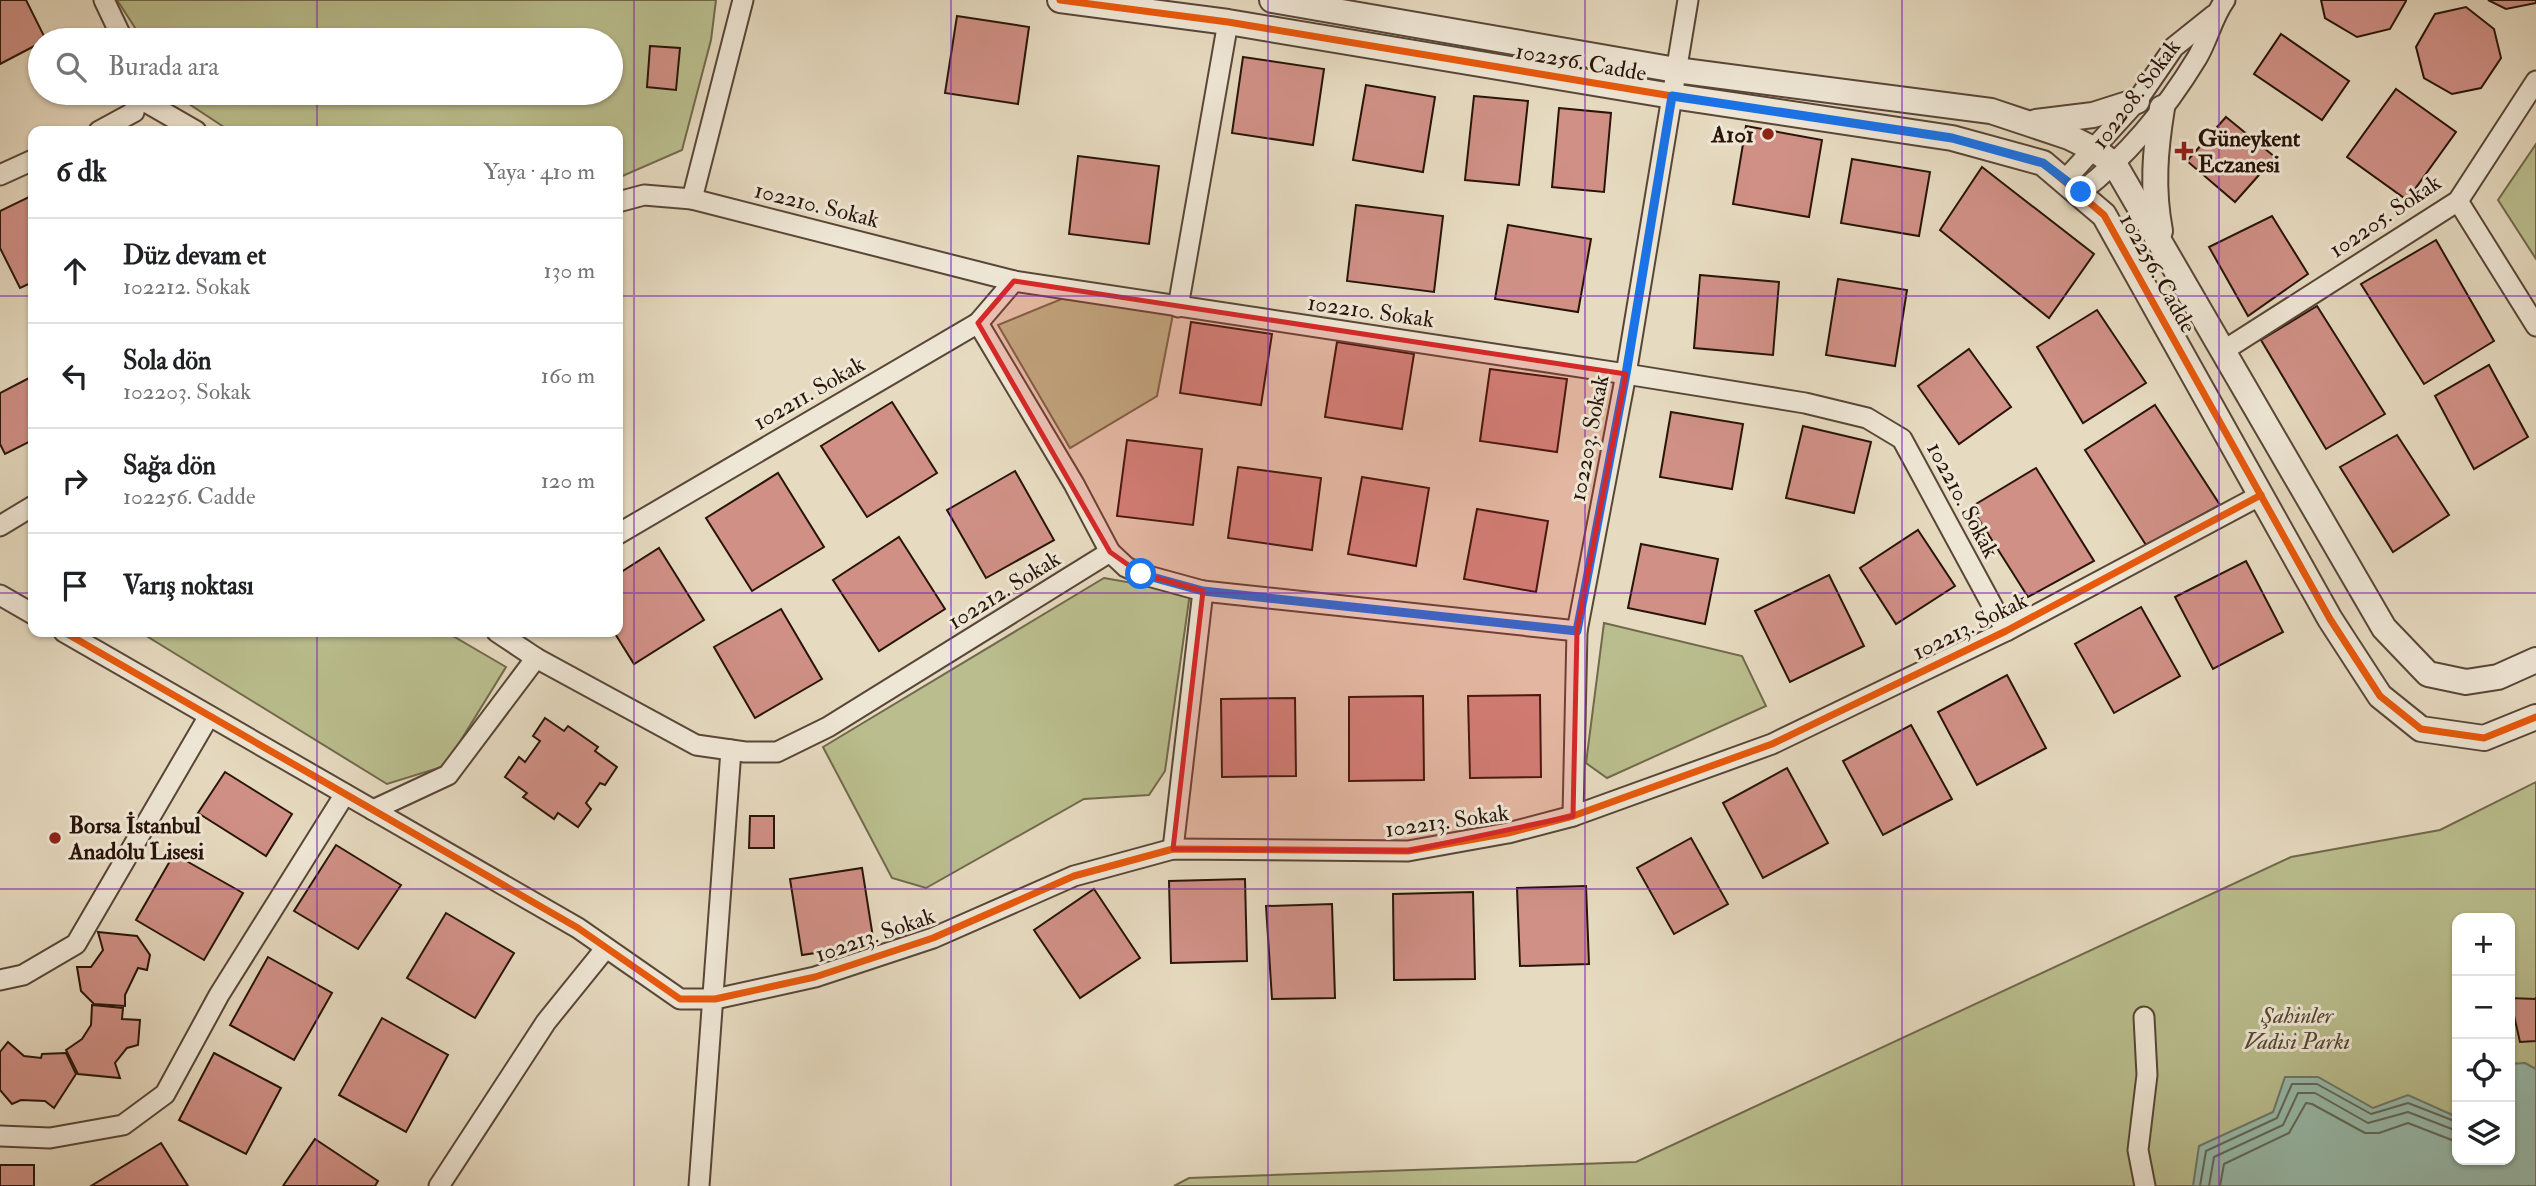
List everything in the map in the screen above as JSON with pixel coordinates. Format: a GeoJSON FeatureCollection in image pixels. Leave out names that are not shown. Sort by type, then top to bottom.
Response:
{"type":"FeatureCollection","features":[{"type":"Feature","properties":{"kind":"street"},"geometry":{"type":"LineString","coordinates":[[104,0],[117,28]]}},
{"type":"Feature","properties":{"kind":"street"},"geometry":{"type":"LineString","coordinates":[[692,198],[743,0]]}},
{"type":"Feature","properties":{"kind":"street","name":"102256. Cadde"},"geometry":{"type":"LineString","coordinates":[[1060,0],[1228,22],[1672,96],[1952,138],[2043,163],[2104,215],[2330,619],[2380,696],[2421,729],[2484,738],[2536,717]]}},
{"type":"Feature","properties":{"kind":"street","name":"102256. Cadde"},"geometry":{"type":"LineString","coordinates":[[1272,0],[1676,70],[1991,111],[2029,123],[2095,150],[2115,165],[2192,293],[2222,351],[2384,628],[2428,674],[2466,682],[2498,677],[2536,660]]}},
{"type":"Feature","properties":{"kind":"street","name":"102203. Sokak"},"geometry":{"type":"LineString","coordinates":[[1573,816],[1577,631],[1626,374],[1688,0]]}},
{"type":"Feature","properties":{"kind":"street","name":"102208. Sokak"},"geometry":{"type":"LineString","coordinates":[[2073,186],[2095,150],[2137,100],[2174,47],[2220,7]]}},
{"type":"Feature","properties":{"kind":"street","name":"102208. Sokak"},"geometry":{"type":"LineString","coordinates":[[2073,186],[2115,165],[2162,108],[2199,57],[2220,7]]}},
{"type":"Feature","properties":{"kind":"street"},"geometry":{"type":"LineString","coordinates":[[1178,307],[1228,22]]}},
{"type":"Feature","properties":{"kind":"street","name":"102205. Sokak"},"geometry":{"type":"LineString","coordinates":[[2222,351],[2458,201],[2536,81]]}},
{"type":"Feature","properties":{"kind":"street"},"geometry":{"type":"LineString","coordinates":[[2029,123],[2092,115],[2137,100]]}},
{"type":"Feature","properties":{"kind":"street"},"geometry":{"type":"LineString","coordinates":[[108,126],[134,112],[136,105]]}},
{"type":"Feature","properties":{"kind":"street"},"geometry":{"type":"LineString","coordinates":[[154,105],[188,126]]}},
{"type":"Feature","properties":{"kind":"street"},"geometry":{"type":"LineString","coordinates":[[2162,108],[2155,151],[2154,195],[2164,249]]}},
{"type":"Feature","properties":{"kind":"street"},"geometry":{"type":"LineString","coordinates":[[0,175],[28,162]]}},
{"type":"Feature","properties":{"kind":"street","name":"102210. Sokak"},"geometry":{"type":"LineString","coordinates":[[623,201],[644,195],[692,198],[1014,281],[1626,374],[1805,403],[1867,418],[1902,439],[2006,631]]}},
{"type":"Feature","properties":{"kind":"street"},"geometry":{"type":"LineString","coordinates":[[2458,201],[2536,326]]}},
{"type":"Feature","properties":{"kind":"street","name":"102211. Sokak"},"geometry":{"type":"LineString","coordinates":[[623,531],[978,323],[1014,281]]}},
{"type":"Feature","properties":{"kind":"street"},"geometry":{"type":"LineString","coordinates":[[978,323],[1074,485],[1110,552],[1126,567],[1141,574],[1203,591],[1577,631]]}},
{"type":"Feature","properties":{"kind":"street","name":"102213. Sokak"},"geometry":{"type":"LineString","coordinates":[[73,637],[578,928],[680,999],[715,999],[815,977],[933,938],[1074,876],[1173,849],[1408,851],[1507,833],[1573,816],[1772,744],[2006,631],[2261,495]]}},
{"type":"Feature","properties":{"kind":"street"},"geometry":{"type":"LineString","coordinates":[[0,526],[28,509]]}},
{"type":"Feature","properties":{"kind":"street","name":"102212. Sokak"},"geometry":{"type":"LineString","coordinates":[[504,637],[536,658],[696,745],[777,752],[828,727],[1110,552]]}},
{"type":"Feature","properties":{"kind":"street"},"geometry":{"type":"LineString","coordinates":[[1173,849],[1203,591]]}},
{"type":"Feature","properties":{"kind":"street"},"geometry":{"type":"LineString","coordinates":[[0,595],[28,611]]}},
{"type":"Feature","properties":{"kind":"street"},"geometry":{"type":"LineString","coordinates":[[373,810],[448,775],[536,658]]}},
{"type":"Feature","properties":{"kind":"street"},"geometry":{"type":"LineString","coordinates":[[0,979],[23,975],[76,944],[209,716]]}},
{"type":"Feature","properties":{"kind":"street"},"geometry":{"type":"LineString","coordinates":[[699,1186],[715,999],[731,750]]}},
{"type":"Feature","properties":{"kind":"street"},"geometry":{"type":"LineString","coordinates":[[0,1136],[50,1138],[122,1125],[165,1094],[219,995],[345,794]]}},
{"type":"Feature","properties":{"kind":"street"},"geometry":{"type":"LineString","coordinates":[[439,1186],[546,1022],[605,949]]}},
{"type":"Feature","properties":{"kind":"street"},"geometry":{"type":"LineString","coordinates":[[2144,1017],[2147,1075],[2138,1150],[2144,1186]]}},
{"type":"Feature","properties":{"kind":"highlighted area"},"geometry":{"type":"Polygon","coordinates":[[[1014,281],[1626,374],[1577,631],[1573,816],[1408,851],[1173,849],[1203,591],[1141,574],[1110,552],[978,323],[1014,281]]]}},
{"type":"Feature","properties":{"kind":"green space"},"geometry":{"type":"Polygon","coordinates":[[[117,0],[716,0],[711,40],[682,150],[623,176],[623,126],[222,126],[191,105],[623,105],[623,28],[135,28],[117,0]]]}},
{"type":"Feature","properties":{"kind":"green space"},"geometry":{"type":"Polygon","coordinates":[[[2536,144],[2536,259],[2498,200],[2536,144]]]}},
{"type":"Feature","properties":{"kind":"green space"},"geometry":{"type":"Polygon","coordinates":[[[1064,298],[1173,314],[1157,396],[1070,448],[998,325],[1064,298]]]}},
{"type":"Feature","properties":{"kind":"green space"},"geometry":{"type":"Polygon","coordinates":[[[1104,578],[1190,593],[1165,771],[1149,795],[1084,799],[926,888],[892,878],[823,747],[1104,578]]]}},
{"type":"Feature","properties":{"kind":"green space"},"geometry":{"type":"Polygon","coordinates":[[[1604,623],[1742,656],[1766,706],[1607,778],[1586,763],[1604,623]]]}},
{"type":"Feature","properties":{"kind":"green space"},"geometry":{"type":"Polygon","coordinates":[[[148,637],[455,637],[506,667],[445,766],[387,784],[148,637]]]}},
{"type":"Feature","properties":{"kind":"green space","name":"Şahinler Vadisi Parkı"},"geometry":{"type":"Polygon","coordinates":[[[2536,782],[2536,1186],[1174,1186],[1189,1178],[1636,1162],[2291,857],[2440,830],[2536,782]]]}},
{"type":"Feature","properties":{"kind":"water"},"geometry":{"type":"Polygon","coordinates":[[[2525,1063],[2536,1069],[2536,1186],[2193,1186],[2199,1146],[2273,1112],[2285,1077],[2318,1077],[2373,1108],[2408,1095],[2452,1115],[2452,1165],[2515,1165],[2515,1064],[2525,1063]]]}},
{"type":"Feature","properties":{"kind":"building"},"geometry":{"type":"Polygon","coordinates":[[[0,0],[26,0],[40,28],[28,28],[28,49],[0,64],[0,0]]]}},
{"type":"Feature","properties":{"kind":"building"},"geometry":{"type":"Polygon","coordinates":[[[2321,0],[2406,1],[2390,29],[2357,37],[2325,18],[2321,0]]]}},
{"type":"Feature","properties":{"kind":"building"},"geometry":{"type":"Polygon","coordinates":[[[2488,0],[2536,0],[2536,3],[2506,9],[2488,0]]]}},
{"type":"Feature","properties":{"kind":"building"},"geometry":{"type":"Polygon","coordinates":[[[2466,7],[2494,29],[2501,58],[2481,88],[2452,94],[2424,78],[2416,47],[2435,14],[2466,7]]]}},
{"type":"Feature","properties":{"kind":"building"},"geometry":{"type":"Polygon","coordinates":[[[957,16],[1029,27],[1018,104],[945,93],[957,16]]]}},
{"type":"Feature","properties":{"kind":"building"},"geometry":{"type":"Polygon","coordinates":[[[2281,34],[2349,81],[2322,120],[2254,74],[2281,34]]]}},
{"type":"Feature","properties":{"kind":"building"},"geometry":{"type":"Polygon","coordinates":[[[650,46],[680,48],[676,90],[647,87],[650,46]]]}},
{"type":"Feature","properties":{"kind":"building"},"geometry":{"type":"Polygon","coordinates":[[[1243,57],[1324,69],[1313,145],[1232,133],[1243,57]]]}},
{"type":"Feature","properties":{"kind":"building"},"geometry":{"type":"Polygon","coordinates":[[[1366,85],[1435,97],[1423,172],[1353,160],[1366,85]]]}},
{"type":"Feature","properties":{"kind":"building"},"geometry":{"type":"Polygon","coordinates":[[[2396,89],[2456,132],[2407,200],[2347,157],[2396,89]]]}},
{"type":"Feature","properties":{"kind":"building"},"geometry":{"type":"Polygon","coordinates":[[[1474,96],[1528,101],[1519,185],[1465,180],[1474,96]]]}},
{"type":"Feature","properties":{"kind":"building"},"geometry":{"type":"Polygon","coordinates":[[[1559,108],[1611,113],[1604,192],[1552,187],[1559,108]]]}},
{"type":"Feature","properties":{"kind":"building"},"geometry":{"type":"Polygon","coordinates":[[[2226,117],[2275,157],[2235,202],[2187,161],[2226,117]]]}},
{"type":"Feature","properties":{"kind":"building"},"geometry":{"type":"Polygon","coordinates":[[[1746,126],[1822,140],[1809,217],[1733,204],[1746,126]]]}},
{"type":"Feature","properties":{"kind":"building"},"geometry":{"type":"Polygon","coordinates":[[[1078,156],[1159,166],[1149,244],[1069,234],[1078,156]]]}},
{"type":"Feature","properties":{"kind":"building"},"geometry":{"type":"Polygon","coordinates":[[[1852,159],[1930,172],[1919,236],[1841,223],[1852,159]]]}},
{"type":"Feature","properties":{"kind":"building"},"geometry":{"type":"Polygon","coordinates":[[[1982,167],[2094,254],[2049,318],[1940,230],[1982,167]]]}},
{"type":"Feature","properties":{"kind":"building"},"geometry":{"type":"Polygon","coordinates":[[[28,197],[28,284],[20,288],[0,248],[0,211],[28,197]]]}},
{"type":"Feature","properties":{"kind":"building"},"geometry":{"type":"Polygon","coordinates":[[[1356,205],[1443,216],[1434,292],[1347,281],[1356,205]]]}},
{"type":"Feature","properties":{"kind":"building"},"geometry":{"type":"Polygon","coordinates":[[[2272,216],[2308,274],[2248,316],[2209,247],[2272,216]]]}},
{"type":"Feature","properties":{"kind":"building"},"geometry":{"type":"Polygon","coordinates":[[[1508,225],[1591,239],[1578,312],[1495,299],[1508,225]]]}},
{"type":"Feature","properties":{"kind":"building"},"geometry":{"type":"Polygon","coordinates":[[[2436,240],[2494,341],[2424,384],[2361,284],[2436,240]]]}},
{"type":"Feature","properties":{"kind":"building"},"geometry":{"type":"Polygon","coordinates":[[[1700,275],[1779,282],[1773,355],[1694,348],[1700,275]]]}},
{"type":"Feature","properties":{"kind":"building"},"geometry":{"type":"Polygon","coordinates":[[[1838,279],[1907,290],[1895,366],[1826,355],[1838,279]]]}},
{"type":"Feature","properties":{"kind":"building"},"geometry":{"type":"Polygon","coordinates":[[[2317,306],[2385,414],[2326,449],[2261,340],[2317,306]]]}},
{"type":"Feature","properties":{"kind":"building"},"geometry":{"type":"Polygon","coordinates":[[[2097,310],[2146,383],[2083,423],[2037,347],[2097,310]]]}},
{"type":"Feature","properties":{"kind":"building"},"geometry":{"type":"Polygon","coordinates":[[[1191,322],[1272,334],[1261,405],[1180,393],[1191,322]]]}},
{"type":"Feature","properties":{"kind":"building"},"geometry":{"type":"Polygon","coordinates":[[[1337,342],[1414,354],[1402,429],[1325,417],[1337,342]]]}},
{"type":"Feature","properties":{"kind":"building"},"geometry":{"type":"Polygon","coordinates":[[[1969,349],[2011,407],[1959,444],[1918,386],[1969,349]]]}},
{"type":"Feature","properties":{"kind":"building"},"geometry":{"type":"Polygon","coordinates":[[[2489,365],[2528,437],[2474,469],[2435,396],[2489,365]]]}},
{"type":"Feature","properties":{"kind":"building"},"geometry":{"type":"Polygon","coordinates":[[[1490,369],[1567,379],[1557,452],[1480,441],[1490,369]]]}},
{"type":"Feature","properties":{"kind":"building"},"geometry":{"type":"Polygon","coordinates":[[[28,379],[28,442],[5,454],[0,444],[0,393],[28,379]]]}},
{"type":"Feature","properties":{"kind":"building"},"geometry":{"type":"Polygon","coordinates":[[[892,402],[937,473],[867,517],[821,446],[892,402]]]}},
{"type":"Feature","properties":{"kind":"building"},"geometry":{"type":"Polygon","coordinates":[[[2155,405],[2220,505],[2146,545],[2085,450],[2155,405]]]}},
{"type":"Feature","properties":{"kind":"building"},"geometry":{"type":"Polygon","coordinates":[[[1671,412],[1743,424],[1732,489],[1660,477],[1671,412]]]}},
{"type":"Feature","properties":{"kind":"building"},"geometry":{"type":"Polygon","coordinates":[[[1803,426],[1871,442],[1854,513],[1786,498],[1803,426]]]}},
{"type":"Feature","properties":{"kind":"building"},"geometry":{"type":"Polygon","coordinates":[[[2397,435],[2449,515],[2393,552],[2340,467],[2397,435]]]}},
{"type":"Feature","properties":{"kind":"building"},"geometry":{"type":"Polygon","coordinates":[[[1127,440],[1202,449],[1193,525],[1117,516],[1127,440]]]}},
{"type":"Feature","properties":{"kind":"building"},"geometry":{"type":"Polygon","coordinates":[[[1238,467],[1321,478],[1312,550],[1228,538],[1238,467]]]}},
{"type":"Feature","properties":{"kind":"building"},"geometry":{"type":"Polygon","coordinates":[[[2036,468],[2094,561],[2028,597],[1971,507],[2036,468]]]}},
{"type":"Feature","properties":{"kind":"building"},"geometry":{"type":"Polygon","coordinates":[[[1015,471],[1054,540],[986,578],[947,510],[1015,471]]]}},
{"type":"Feature","properties":{"kind":"building"},"geometry":{"type":"Polygon","coordinates":[[[778,473],[824,547],[752,591],[706,518],[778,473]]]}},
{"type":"Feature","properties":{"kind":"building"},"geometry":{"type":"Polygon","coordinates":[[[1362,477],[1429,488],[1416,566],[1348,554],[1362,477]]]}},
{"type":"Feature","properties":{"kind":"building"},"geometry":{"type":"Polygon","coordinates":[[[1477,509],[1548,521],[1536,592],[1464,579],[1477,509]]]}},
{"type":"Feature","properties":{"kind":"building"},"geometry":{"type":"Polygon","coordinates":[[[1918,530],[1955,586],[1896,624],[1860,568],[1918,530]]]}},
{"type":"Feature","properties":{"kind":"building"},"geometry":{"type":"Polygon","coordinates":[[[899,537],[945,609],[879,651],[833,580],[899,537]]]}},
{"type":"Feature","properties":{"kind":"building"},"geometry":{"type":"Polygon","coordinates":[[[1641,544],[1718,559],[1705,624],[1628,608],[1641,544]]]}},
{"type":"Feature","properties":{"kind":"building"},"geometry":{"type":"Polygon","coordinates":[[[659,548],[704,620],[634,664],[617,637],[623,637],[623,571],[659,548]]]}},
{"type":"Feature","properties":{"kind":"building"},"geometry":{"type":"Polygon","coordinates":[[[2246,561],[2283,632],[2213,669],[2175,597],[2246,561]]]}},
{"type":"Feature","properties":{"kind":"building"},"geometry":{"type":"Polygon","coordinates":[[[1829,575],[1864,646],[1790,682],[1755,611],[1829,575]]]}},
{"type":"Feature","properties":{"kind":"building"},"geometry":{"type":"Polygon","coordinates":[[[2141,607],[2180,676],[2114,713],[2075,644],[2141,607]]]}},
{"type":"Feature","properties":{"kind":"building"},"geometry":{"type":"Polygon","coordinates":[[[781,609],[822,679],[755,718],[714,647],[781,609]]]}},
{"type":"Feature","properties":{"kind":"building"},"geometry":{"type":"Polygon","coordinates":[[[2007,675],[2046,748],[1977,785],[1938,712],[2007,675]]]}},
{"type":"Feature","properties":{"kind":"building"},"geometry":{"type":"Polygon","coordinates":[[[1540,695],[1541,777],[1470,778],[1468,696],[1540,695]]]}},
{"type":"Feature","properties":{"kind":"building"},"geometry":{"type":"Polygon","coordinates":[[[1423,696],[1424,780],[1349,781],[1349,697],[1423,696]]]}},
{"type":"Feature","properties":{"kind":"building"},"geometry":{"type":"Polygon","coordinates":[[[1295,698],[1296,776],[1222,777],[1221,699],[1295,698]]]}},
{"type":"Feature","properties":{"kind":"building"},"geometry":{"type":"Polygon","coordinates":[[[545,718],[564,731],[568,726],[598,747],[595,751],[617,767],[605,785],[600,783],[586,803],[591,809],[578,827],[558,813],[554,819],[523,797],[527,793],[505,777],[519,757],[525,762],[540,741],[533,736],[545,718]]]}},
{"type":"Feature","properties":{"kind":"building"},"geometry":{"type":"Polygon","coordinates":[[[1911,725],[1952,799],[1883,835],[1843,761],[1911,725]]]}},
{"type":"Feature","properties":{"kind":"building"},"geometry":{"type":"Polygon","coordinates":[[[1787,768],[1828,843],[1763,878],[1723,803],[1787,768]]]}},
{"type":"Feature","properties":{"kind":"building"},"geometry":{"type":"Polygon","coordinates":[[[225,772],[292,814],[266,856],[198,813],[225,772]]]}},
{"type":"Feature","properties":{"kind":"building"},"geometry":{"type":"Polygon","coordinates":[[[750,816],[774,816],[774,848],[749,848],[750,816]]]}},
{"type":"Feature","properties":{"kind":"building"},"geometry":{"type":"Polygon","coordinates":[[[1691,838],[1728,904],[1674,934],[1637,868],[1691,838]]]}},
{"type":"Feature","properties":{"kind":"building"},"geometry":{"type":"Polygon","coordinates":[[[336,845],[401,885],[358,949],[294,911],[336,845]]]}},
{"type":"Feature","properties":{"kind":"building"},"geometry":{"type":"Polygon","coordinates":[[[174,854],[243,893],[204,960],[136,920],[174,854]]]}},
{"type":"Feature","properties":{"kind":"building"},"geometry":{"type":"Polygon","coordinates":[[[862,868],[874,944],[802,955],[790,879],[862,868]]]}},
{"type":"Feature","properties":{"kind":"building"},"geometry":{"type":"Polygon","coordinates":[[[1245,879],[1247,961],[1171,963],[1169,881],[1245,879]]]}},
{"type":"Feature","properties":{"kind":"building"},"geometry":{"type":"Polygon","coordinates":[[[1586,886],[1589,964],[1520,966],[1517,888],[1586,886]]]}},
{"type":"Feature","properties":{"kind":"building"},"geometry":{"type":"Polygon","coordinates":[[[1094,889],[1140,958],[1080,998],[1034,930],[1094,889]]]}},
{"type":"Feature","properties":{"kind":"building"},"geometry":{"type":"Polygon","coordinates":[[[1473,892],[1475,979],[1394,980],[1393,894],[1473,892]]]}},
{"type":"Feature","properties":{"kind":"building"},"geometry":{"type":"Polygon","coordinates":[[[1332,904],[1335,998],[1272,999],[1266,906],[1332,904]]]}},
{"type":"Feature","properties":{"kind":"building"},"geometry":{"type":"Polygon","coordinates":[[[446,913],[514,953],[475,1018],[407,978],[446,913]]]}},
{"type":"Feature","properties":{"kind":"building"},"geometry":{"type":"Polygon","coordinates":[[[98,932],[137,936],[150,955],[147,970],[138,968],[125,995],[125,1006],[94,1004],[81,991],[77,967],[91,967],[103,950],[98,932]]]}},
{"type":"Feature","properties":{"kind":"building"},"geometry":{"type":"Polygon","coordinates":[[[268,957],[332,993],[294,1060],[230,1025],[268,957]]]}},
{"type":"Feature","properties":{"kind":"building"},"geometry":{"type":"Polygon","coordinates":[[[2515,998],[2536,999],[2536,1041],[2520,1042],[2515,1020],[2515,998]]]}},
{"type":"Feature","properties":{"kind":"building"},"geometry":{"type":"Polygon","coordinates":[[[92,1005],[123,1008],[122,1019],[140,1020],[138,1045],[127,1048],[115,1063],[120,1078],[78,1074],[66,1050],[82,1039],[91,1025],[92,1005]]]}},
{"type":"Feature","properties":{"kind":"building"},"geometry":{"type":"Polygon","coordinates":[[[382,1018],[448,1055],[406,1132],[339,1095],[382,1018]]]}},
{"type":"Feature","properties":{"kind":"building"},"geometry":{"type":"Polygon","coordinates":[[[8,1042],[24,1056],[41,1058],[42,1054],[66,1053],[76,1074],[54,1108],[45,1101],[21,1100],[12,1104],[0,1090],[0,1052],[8,1042]]]}},
{"type":"Feature","properties":{"kind":"building"},"geometry":{"type":"Polygon","coordinates":[[[214,1053],[281,1088],[246,1154],[179,1120],[214,1053]]]}},
{"type":"Feature","properties":{"kind":"building"},"geometry":{"type":"Polygon","coordinates":[[[315,1139],[378,1181],[375,1186],[283,1186],[315,1139]]]}},
{"type":"Feature","properties":{"kind":"building"},"geometry":{"type":"Polygon","coordinates":[[[161,1143],[188,1186],[91,1186],[161,1143]]]}},
{"type":"Feature","properties":{"kind":"building"},"geometry":{"type":"Polygon","coordinates":[[[0,1165],[34,1165],[34,1186],[0,1186],[0,1165]]]}},
{"type":"Feature","properties":{"kind":"cycle path"},"geometry":{"type":"LineString","coordinates":[[1060,0],[1228,22],[1672,96],[1952,138],[2043,163],[2104,215],[2330,619],[2380,696],[2421,729],[2484,738],[2536,717]]}},
{"type":"Feature","properties":{"kind":"cycle path"},"geometry":{"type":"LineString","coordinates":[[73,637],[578,928],[680,999],[715,999],[815,977],[933,938],[1074,876],[1173,849],[1408,851],[1508,833],[1573,816],[1772,744],[2006,631],[2261,495]]}},
{"type":"Feature","properties":{"kind":"place","name":"A101"},"geometry":{"type":"Point","coordinates":[1768,134]}},
{"type":"Feature","properties":{"kind":"place","name":"Güneykent Eczanesi"},"geometry":{"type":"Point","coordinates":[2184,151]}},
{"type":"Feature","properties":{"kind":"place","name":"Borsa İstanbul Anadolu Lisesi"},"geometry":{"type":"Point","coordinates":[55,838]}},
{"type":"Feature","properties":{"kind":"route"},"geometry":{"type":"LineString","coordinates":[[1141,574],[1203,591],[1577,631],[1626,374],[1672,96],[1952,138],[2043,163],[2081,192]]}}]}
